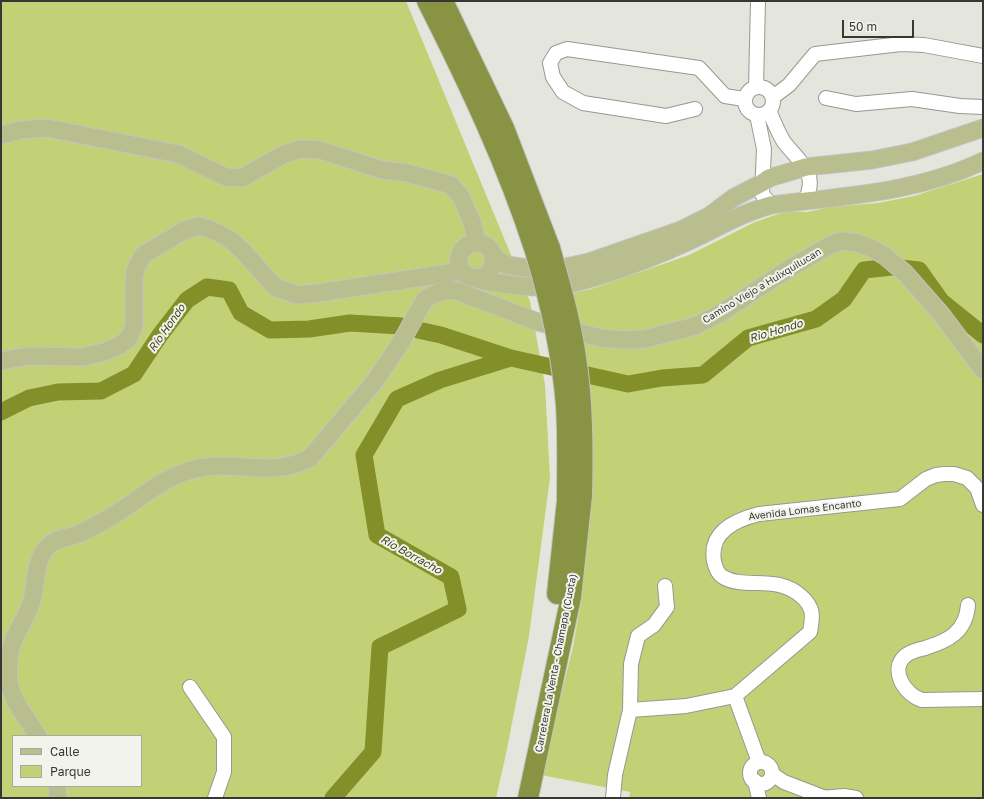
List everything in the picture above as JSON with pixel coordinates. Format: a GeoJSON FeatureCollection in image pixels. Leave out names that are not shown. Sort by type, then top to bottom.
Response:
{"type":"FeatureCollection","features":[{"type":"Feature","properties":{"kind":"highway","name":"Carretera La Venta - Chamapa (Cuota)"},"geometry":{"type":"LineString","coordinates":[[427,1],[473,96],[562,294],[576,358],[583,426],[574,498],[558,592],[514,798]]}},
{"type":"Feature","properties":{"kind":"highway","name":"Carretera La Venta - Chamapa (Cuota)"},"geometry":{"type":"LineString","coordinates":[[442,1],[504,128],[542,250]]}},
{"type":"Feature","properties":{"kind":"highway","name":"Carretera La Venta - Chamapa (Cuota)"},"geometry":{"type":"LineString","coordinates":[[528,798],[571,597],[574,498]]}},
{"type":"Feature","properties":{"kind":"main road"},"geometry":{"type":"LineString","coordinates":[[1,135],[20,130],[47,128],[178,154],[226,177],[242,178],[284,154],[301,149],[320,150],[382,170],[407,173],[451,185],[461,197],[472,222],[477,243]]}},
{"type":"Feature","properties":{"kind":"main road"},"geometry":{"type":"LineString","coordinates":[[983,128],[912,152],[872,160],[806,167],[769,178],[733,198],[709,216],[681,230],[589,262],[547,271],[507,265],[494,258],[488,247],[477,243],[464,247],[459,254],[458,263],[469,275],[510,285],[559,286],[595,277],[639,261],[702,235],[741,214],[771,205],[885,191],[920,184],[983,161]]}},
{"type":"Feature","properties":{"kind":"main road"},"geometry":{"type":"LineString","coordinates":[[1,361],[28,356],[83,357],[104,352],[120,345],[129,338],[134,326],[134,279],[136,268],[143,255],[185,230],[199,226],[212,230],[228,238],[242,250],[275,287],[297,295],[318,294],[489,273],[493,268],[494,258]]}},
{"type":"Feature","properties":{"kind":"main road","name":"Camino Viejo a Huixquilucan"},"geometry":{"type":"LineString","coordinates":[[37,735],[10,695],[4,674],[6,661],[13,641],[32,602],[40,559],[48,546],[53,542],[76,535],[107,520],[145,494],[193,469],[216,466],[278,468],[296,466],[310,458],[375,381],[400,344],[422,305],[431,296],[448,290],[457,291],[538,322],[601,338],[625,340],[645,339],[695,326],[721,313],[787,270],[830,245],[841,242],[858,243],[885,256],[906,273],[941,314],[983,370]]}},
{"type":"Feature","properties":{"kind":"main road"},"geometry":{"type":"LineString","coordinates":[[56,787],[58,798]]}},
{"type":"Feature","properties":{"kind":"street"},"geometry":{"type":"LineString","coordinates":[[756,87],[758,1]]}},
{"type":"Feature","properties":{"kind":"street"},"geometry":{"type":"LineString","coordinates":[[773,97],[789,85],[815,54],[901,44],[924,45],[983,56]]}},
{"type":"Feature","properties":{"kind":"street"},"geometry":{"type":"LineString","coordinates":[[695,109],[666,116],[583,104],[563,92],[553,77],[550,63],[556,53],[567,49],[699,68],[725,96],[744,99]]}},
{"type":"Feature","properties":{"kind":"street"},"geometry":{"type":"LineString","coordinates":[[756,87],[763,87],[769,91],[773,97],[773,105],[763,113],[750,113],[745,107],[744,99],[748,91],[756,87]]}},
{"type":"Feature","properties":{"kind":"street"},"geometry":{"type":"LineString","coordinates":[[826,98],[856,104],[912,99],[960,106],[983,107]]}},
{"type":"Feature","properties":{"kind":"street"},"geometry":{"type":"LineString","coordinates":[[763,113],[783,141],[806,167],[811,180],[810,191],[805,201]]}},
{"type":"Feature","properties":{"kind":"street"},"geometry":{"type":"LineString","coordinates":[[763,113],[764,149],[762,194],[771,205]]}},
{"type":"Feature","properties":{"kind":"street","name":"Avenida Lomas Encanto"},"geometry":{"type":"LineString","coordinates":[[630,710],[686,706],[735,696],[810,632],[813,616],[810,603],[796,592],[780,584],[730,580],[721,576],[714,565],[714,542],[722,531],[744,518],[759,514],[900,499],[926,479],[944,474],[954,474],[967,478],[977,488],[983,505]]}},
{"type":"Feature","properties":{"kind":"street"},"geometry":{"type":"LineString","coordinates":[[613,798],[615,775],[630,710],[631,664],[638,636],[654,625],[667,606],[664,586]]}},
{"type":"Feature","properties":{"kind":"street"},"geometry":{"type":"LineString","coordinates":[[968,606],[967,615],[955,635],[947,640],[911,652],[904,657],[901,662],[900,674],[904,688],[915,698],[922,700],[983,699]]}},
{"type":"Feature","properties":{"kind":"street"},"geometry":{"type":"LineString","coordinates":[[190,687],[224,737],[224,772],[215,798]]}},
{"type":"Feature","properties":{"kind":"street"},"geometry":{"type":"LineString","coordinates":[[735,696],[759,762]]}},
{"type":"Feature","properties":{"kind":"street"},"geometry":{"type":"LineString","coordinates":[[759,798],[750,770],[753,765],[759,762],[768,765],[772,774],[784,782],[822,798],[844,796],[856,798]]}},
{"type":"Feature","properties":{"kind":"street"},"geometry":{"type":"LineString","coordinates":[[754,781],[765,783],[772,774]]}},
{"type":"Feature","properties":{"kind":"green space"},"geometry":{"type":"Polygon","coordinates":[[[1,1],[406,1],[530,301],[545,385],[550,478],[529,636],[496,798],[1,798],[1,1]]]}},
{"type":"Feature","properties":{"kind":"green space"},"geometry":{"type":"Polygon","coordinates":[[[983,174],[983,798],[629,798],[630,792],[541,775],[573,647],[582,595],[585,532],[568,294],[591,289],[689,255],[755,222],[787,211],[807,212],[830,207],[878,203],[914,196],[983,174]]]}},
{"type":"Feature","properties":{"kind":"waterway","name":"Rio Hondo"},"geometry":{"type":"LineString","coordinates":[[418,330],[441,335],[511,358],[628,384],[662,378],[703,375],[748,338],[816,319],[844,299],[864,270],[892,267],[919,270],[941,301],[983,335]]}},
{"type":"Feature","properties":{"kind":"waterway","name":"Río Hondo"},"geometry":{"type":"LineString","coordinates":[[1,412],[29,398],[58,392],[101,391],[134,374],[160,335],[187,300],[207,287],[229,290],[241,313],[270,330],[309,329],[350,323],[401,326]]}},
{"type":"Feature","properties":{"kind":"waterway","name":"Río Borracho"},"geometry":{"type":"LineString","coordinates":[[333,798],[373,752],[380,647],[458,609],[451,577],[377,535],[364,455],[397,399],[440,380],[511,358]]}}]}
